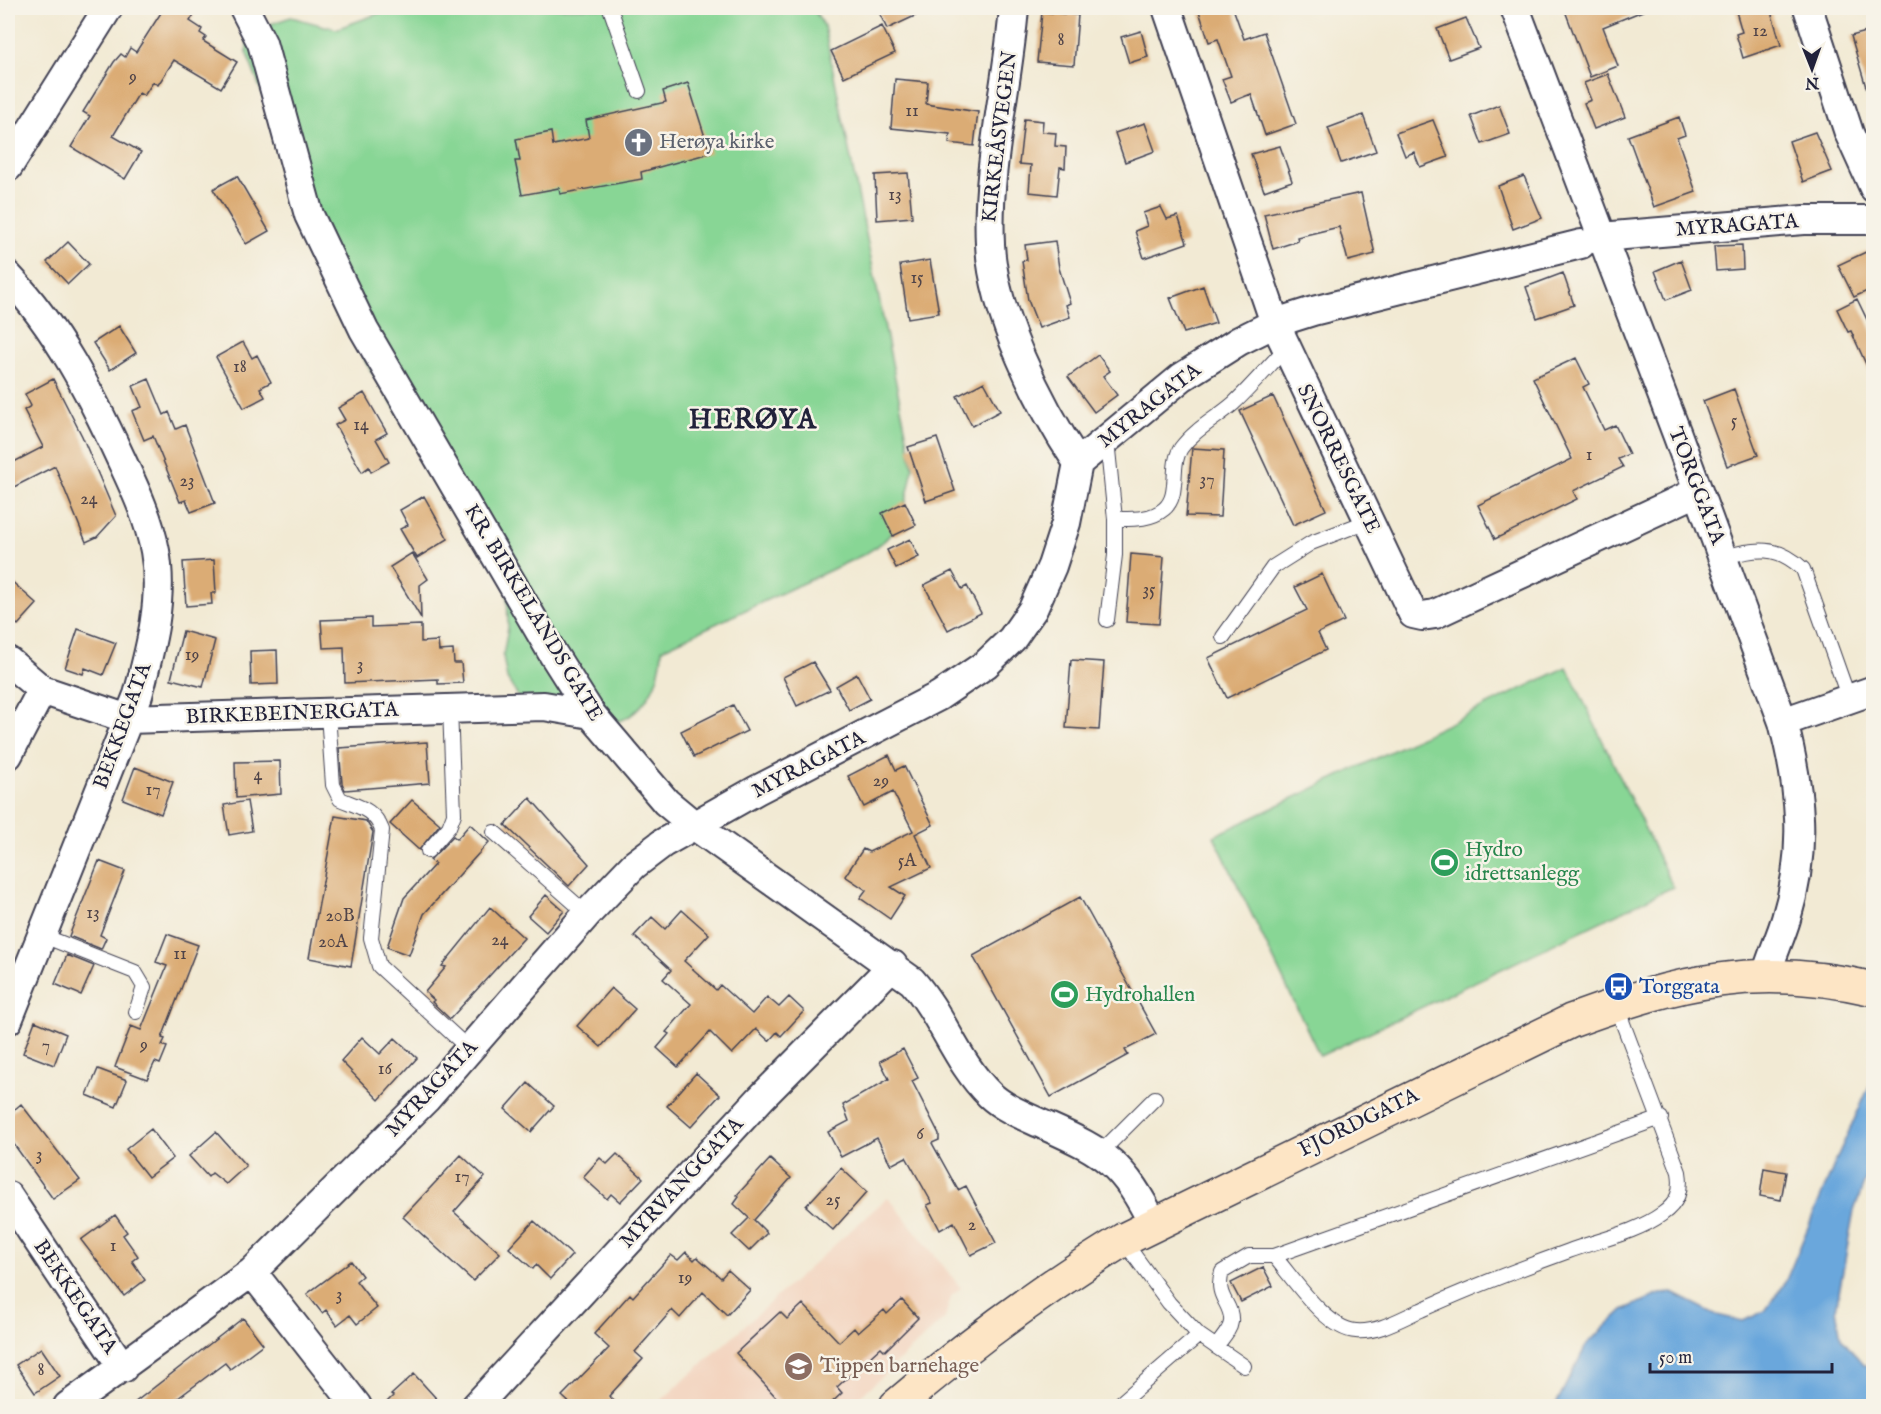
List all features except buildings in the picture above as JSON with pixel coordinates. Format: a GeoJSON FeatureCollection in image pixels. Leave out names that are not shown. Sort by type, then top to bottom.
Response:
{"type":"FeatureCollection","features":[{"type":"Feature","properties":{"kind":"street"},"geometry":{"type":"LineString","coordinates":[[8,167],[108,8]]}},
{"type":"Feature","properties":{"kind":"street","name":"KR. BIRKELANDS GATE"},"geometry":{"type":"LineString","coordinates":[[244,8],[262,43],[309,215],[364,330],[553,654],[591,714],[666,802],[695,826],[893,965],[924,994],[972,1075],[991,1096],[1017,1113],[1100,1153],[1124,1173],[1154,1225]]}},
{"type":"Feature","properties":{"kind":"street","name":"KIRKEÅSVEGEN"},"geometry":{"type":"LineString","coordinates":[[1014,8],[1010,63],[991,195],[990,246],[993,271],[1001,305],[1019,350],[1057,431],[1078,463]]}},
{"type":"Feature","properties":{"kind":"street","name":"SNORRESGATE"},"geometry":{"type":"LineString","coordinates":[[1167,8],[1280,336],[1406,604],[1413,614],[1422,616],[1477,596],[1698,492]]}},
{"type":"Feature","properties":{"kind":"street","name":"TORGGATA"},"geometry":{"type":"LineString","coordinates":[[1515,8],[1591,241],[1698,492],[1783,722],[1794,765],[1801,821],[1793,890],[1786,920],[1766,976]]}},
{"type":"Feature","properties":{"kind":"street"},"geometry":{"type":"LineString","coordinates":[[1808,8],[1849,133],[1874,188]]}},
{"type":"Feature","properties":{"kind":"street","name":"MYRAGATA"},"geometry":{"type":"LineString","coordinates":[[68,1407],[252,1272],[426,1099],[587,914],[634,865],[663,843],[757,790],[939,696],[986,664],[1012,639],[1033,609],[1052,566],[1066,523],[1078,463],[1182,377],[1239,342],[1280,336],[1313,311],[1591,241],[1804,220],[1874,220]]}},
{"type":"Feature","properties":{"kind":"street","name":"BEKKEGATA"},"geometry":{"type":"LineString","coordinates":[[8,276],[47,322],[75,368],[142,504],[156,552],[156,604],[151,649],[138,695],[8,1020]]}},
{"type":"Feature","properties":{"kind":"street","name":"BIRKEBEINERGATA"},"geometry":{"type":"LineString","coordinates":[[8,661],[42,690],[128,719],[544,706],[591,714]]}},
{"type":"Feature","properties":{"kind":"street"},"geometry":{"type":"LineString","coordinates":[[8,755],[42,690]]}},
{"type":"Feature","properties":{"kind":"street"},"geometry":{"type":"LineString","coordinates":[[1783,722],[1861,694]]}},
{"type":"Feature","properties":{"kind":"street","name":"MYRVANGGATA"},"geometry":{"type":"LineString","coordinates":[[476,1407],[753,1106],[893,965]]}},
{"type":"Feature","properties":{"kind":"street","name":"FJORDGATA"},"geometry":{"type":"LineString","coordinates":[[896,1407],[981,1336],[1123,1240],[1570,1021],[1615,1004],[1689,983],[1766,976],[1826,980],[1874,989]]}},
{"type":"Feature","properties":{"kind":"street","name":"BEKKEGATA"},"geometry":{"type":"LineString","coordinates":[[8,1196],[123,1368]]}},
{"type":"Feature","properties":{"kind":"street"},"geometry":{"type":"LineString","coordinates":[[252,1272],[357,1407]]}},
{"type":"Feature","properties":{"kind":"lane"},"geometry":{"type":"LineString","coordinates":[[610,8],[639,91]]}},
{"type":"Feature","properties":{"kind":"lane"},"geometry":{"type":"LineString","coordinates":[[1115,519],[1143,518],[1163,510],[1171,502],[1174,468],[1180,449],[1201,427],[1234,402],[1280,336]]}},
{"type":"Feature","properties":{"kind":"lane"},"geometry":{"type":"LineString","coordinates":[[1107,440],[1115,519],[1115,555],[1107,620]]}},
{"type":"Feature","properties":{"kind":"lane"},"geometry":{"type":"LineString","coordinates":[[1223,637],[1273,567],[1290,554],[1311,543],[1368,520]]}},
{"type":"Feature","properties":{"kind":"lane"},"geometry":{"type":"LineString","coordinates":[[1723,557],[1750,551],[1777,552],[1789,556],[1803,569],[1861,694]]}},
{"type":"Feature","properties":{"kind":"lane"},"geometry":{"type":"LineString","coordinates":[[428,851],[449,826],[454,814],[450,708]]}},
{"type":"Feature","properties":{"kind":"lane"},"geometry":{"type":"LineString","coordinates":[[328,714],[333,785],[340,799],[371,811],[378,818],[382,830],[371,938],[379,966],[470,1050]]}},
{"type":"Feature","properties":{"kind":"lane"},"geometry":{"type":"LineString","coordinates":[[494,832],[587,914]]}},
{"type":"Feature","properties":{"kind":"lane"},"geometry":{"type":"LineString","coordinates":[[41,935],[135,972],[144,987],[136,1012]]}},
{"type":"Feature","properties":{"kind":"lane"},"geometry":{"type":"LineString","coordinates":[[1274,1256],[1337,1325],[1355,1331],[1391,1323],[1497,1277],[1633,1228],[1663,1214],[1676,1202],[1681,1183],[1661,1118],[1615,1004]]}},
{"type":"Feature","properties":{"kind":"lane"},"geometry":{"type":"LineString","coordinates":[[1100,1153],[1155,1098]]}},
{"type":"Feature","properties":{"kind":"lane"},"geometry":{"type":"LineString","coordinates":[[1216,1347],[1229,1329],[1231,1319],[1218,1285],[1222,1272],[1249,1256],[1274,1256],[1661,1118]]}},
{"type":"Feature","properties":{"kind":"lane"},"geometry":{"type":"LineString","coordinates":[[1123,1240],[1169,1303],[1199,1335],[1244,1366]]}},
{"type":"Feature","properties":{"kind":"lane"},"geometry":{"type":"LineString","coordinates":[[1117,1407],[1199,1335]]}},
{"type":"Feature","properties":{"kind":"shaded area"},"geometry":{"type":"Polygon","coordinates":[[[888,1197],[961,1288],[951,1296],[945,1318],[850,1406],[655,1406],[888,1197]]]}},
{"type":"Feature","properties":{"kind":"green space"},"geometry":{"type":"Polygon","coordinates":[[[394,8],[813,8],[824,26],[913,467],[905,504],[894,530],[880,544],[865,554],[662,649],[657,676],[645,701],[626,718],[613,723],[598,724],[581,720],[519,698],[507,679],[503,656],[508,628],[507,582],[366,363],[247,54],[247,32],[291,17],[336,29],[394,8]]]}},
{"type":"Feature","properties":{"kind":"green space","name":"Hydro idrettsanlegg"},"geometry":{"type":"Polygon","coordinates":[[[1567,667],[1673,887],[1320,1056],[1214,836],[1567,667]]]}},
{"type":"Feature","properties":{"kind":"water"},"geometry":{"type":"Polygon","coordinates":[[[1873,1078],[1873,1158],[1854,1211],[1836,1309],[1841,1338],[1864,1365],[1873,1367],[1873,1406],[1555,1406],[1587,1344],[1623,1310],[1660,1294],[1673,1293],[1717,1315],[1743,1321],[1765,1311],[1784,1285],[1873,1078]]]}},
{"type":"Feature","properties":{"kind":"place","name":"Herøya kirke"},"geometry":{"type":"Point","coordinates":[638,142]}},
{"type":"Feature","properties":{"kind":"place","name":"Hydro idrettsanlegg"},"geometry":{"type":"Point","coordinates":[1444,862]}},
{"type":"Feature","properties":{"kind":"place","name":"Torggata"},"geometry":{"type":"Point","coordinates":[1618,987]}},
{"type":"Feature","properties":{"kind":"place","name":"Hydrohallen"},"geometry":{"type":"Point","coordinates":[1064,995]}},
{"type":"Feature","properties":{"kind":"place","name":"Tippen barnehage"},"geometry":{"type":"Point","coordinates":[799,1366]}},
{"type":"Feature","properties":{"kind":"district","name":"HERØYA"},"geometry":{"type":"Point","coordinates":[753,421]}}]}
